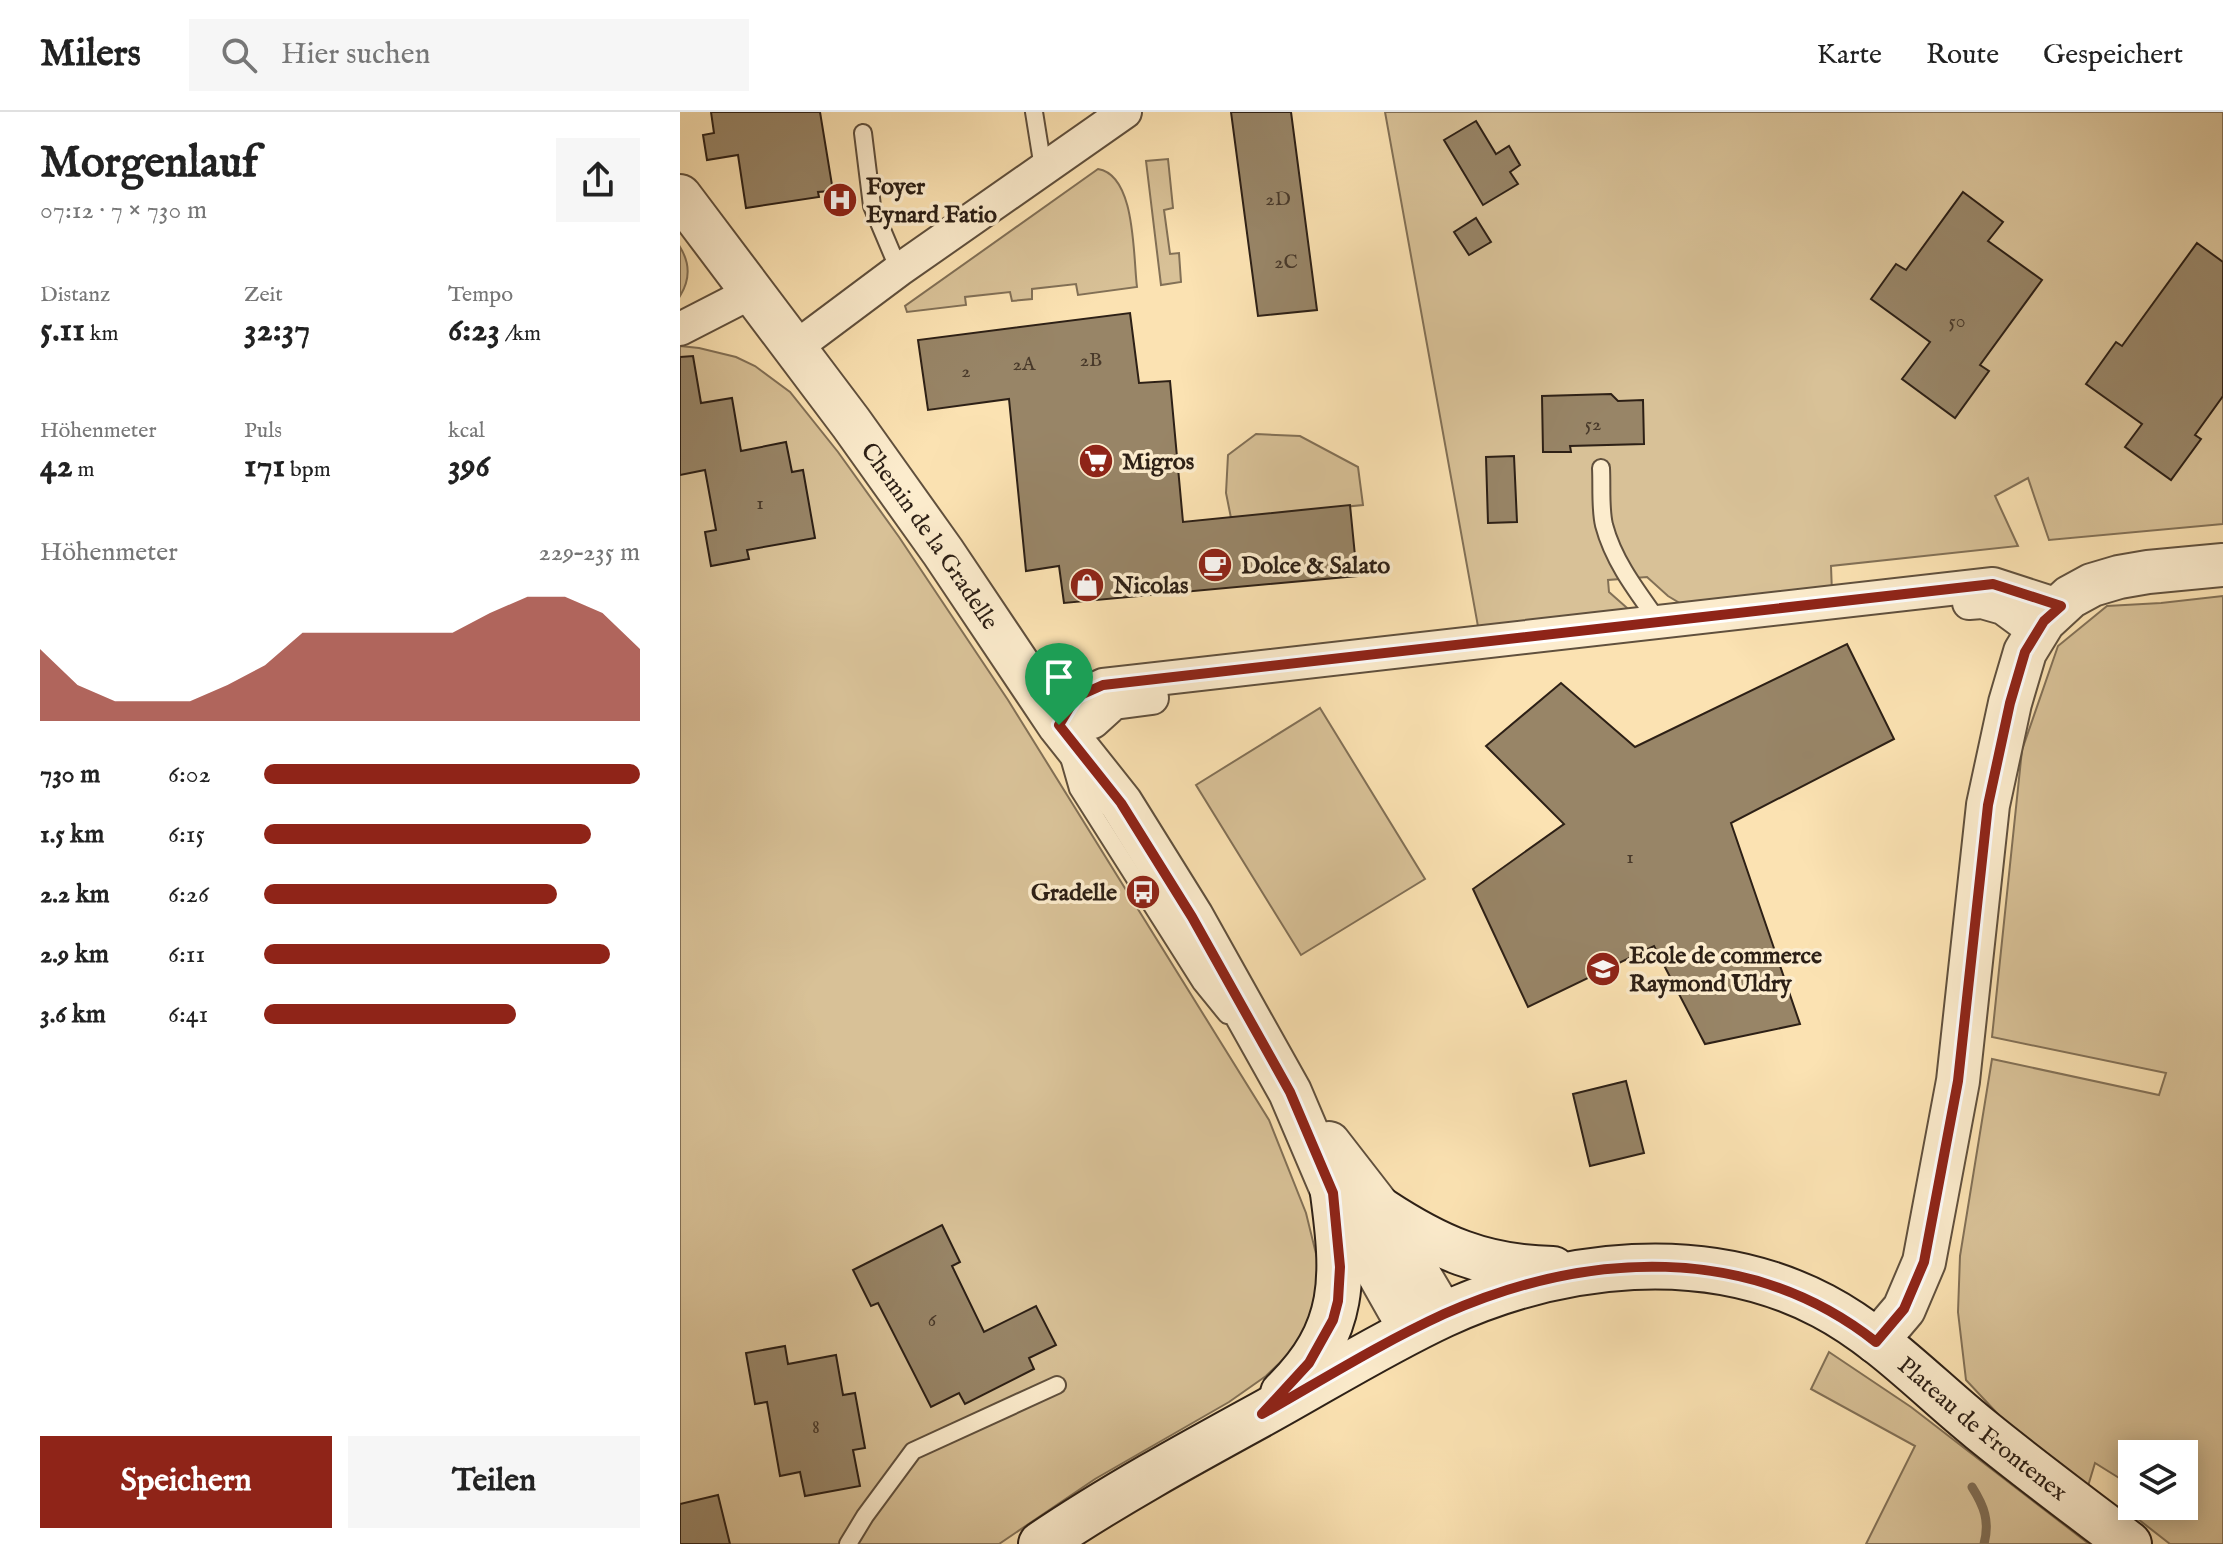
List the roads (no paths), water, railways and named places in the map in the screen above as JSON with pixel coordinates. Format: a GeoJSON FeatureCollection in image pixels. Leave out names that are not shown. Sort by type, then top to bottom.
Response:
{"type":"FeatureCollection","features":[{"type":"Feature","properties":{"kind":"main road"},"geometry":{"type":"LineString","coordinates":[[1262,1414],[1309,1363],[1333,1320],[1338,1301],[1340,1267],[1333,1193]]}},
{"type":"Feature","properties":{"kind":"main road"},"geometry":{"type":"LineString","coordinates":[[1381,1210],[1435,1244],[1480,1259],[1540,1269],[1607,1270]]}},
{"type":"Feature","properties":{"kind":"main road","name":"Plateau de Frontenex"},"geometry":{"type":"LineString","coordinates":[[1607,1270],[1646,1265],[1751,1277],[1824,1306],[1876,1342],[1981,1429],[2129,1544]]}},
{"type":"Feature","properties":{"kind":"main road"},"geometry":{"type":"LineString","coordinates":[[1041,1544],[1262,1414],[1427,1323],[1534,1282],[1607,1270]]}},
{"type":"Feature","properties":{"kind":"street"},"geometry":{"type":"LineString","coordinates":[[796,347],[899,270],[1125,112]]}},
{"type":"Feature","properties":{"kind":"street","name":"Chemin de la Gradelle"},"geometry":{"type":"LineString","coordinates":[[680,196],[796,347],[943,552],[1059,725],[1121,803],[1192,917],[1290,1092],[1333,1193],[1427,1323]]}},
{"type":"Feature","properties":{"kind":"street"},"geometry":{"type":"LineString","coordinates":[[680,329],[754,291]]}},
{"type":"Feature","properties":{"kind":"street"},"geometry":{"type":"LineString","coordinates":[[1876,1342],[1904,1309],[1924,1262],[1958,1081],[1988,805],[2010,703],[2025,652],[2052,613],[2070,597],[2092,585],[2119,577],[2223,565]]}},
{"type":"Feature","properties":{"kind":"street"},"geometry":{"type":"LineString","coordinates":[[1059,725],[1093,722],[1114,703],[1993,584],[2052,613]]}},
{"type":"Feature","properties":{"kind":"street"},"geometry":{"type":"LineString","coordinates":[[1664,629],[1982,602],[2003,608],[2022,622],[2052,613]]}},
{"type":"Feature","properties":{"kind":"street","name":"Chemin de la Gradelle"},"geometry":{"type":"LineString","coordinates":[[1290,1092],[1381,1210],[1427,1323]]}},
{"type":"Feature","properties":{"kind":"lane"},"geometry":{"type":"LineString","coordinates":[[1034,112],[1043,168]]}},
{"type":"Feature","properties":{"kind":"lane"},"geometry":{"type":"LineString","coordinates":[[863,133],[872,206],[899,270]]}},
{"type":"Feature","properties":{"kind":"lane"},"geometry":{"type":"LineString","coordinates":[[1601,468],[1603,523],[1613,549],[1628,579],[1664,629]]}},
{"type":"Feature","properties":{"kind":"lane"},"geometry":{"type":"LineString","coordinates":[[848,1544],[913,1451],[1057,1385]]}},
{"type":"Feature","properties":{"kind":"waterway"},"geometry":{"type":"LineString","coordinates":[[1972,1487],[1985,1514],[1984,1544]]}},
{"type":"Feature","properties":{"kind":"place","name":"Foyer Eynard Fatio"},"geometry":{"type":"Point","coordinates":[840,200]}},
{"type":"Feature","properties":{"kind":"place","name":"Migros"},"geometry":{"type":"Point","coordinates":[1096,461]}},
{"type":"Feature","properties":{"kind":"place","name":"Dolce & Salato"},"geometry":{"type":"Point","coordinates":[1215,565]}},
{"type":"Feature","properties":{"kind":"place","name":"Nicolas"},"geometry":{"type":"Point","coordinates":[1087,585]}},
{"type":"Feature","properties":{"kind":"place","name":"Gradelle"},"geometry":{"type":"Point","coordinates":[1143,892]}},
{"type":"Feature","properties":{"kind":"place","name":"Ecole de commerce Raymond Uldry"},"geometry":{"type":"Point","coordinates":[1603,969]}}]}
